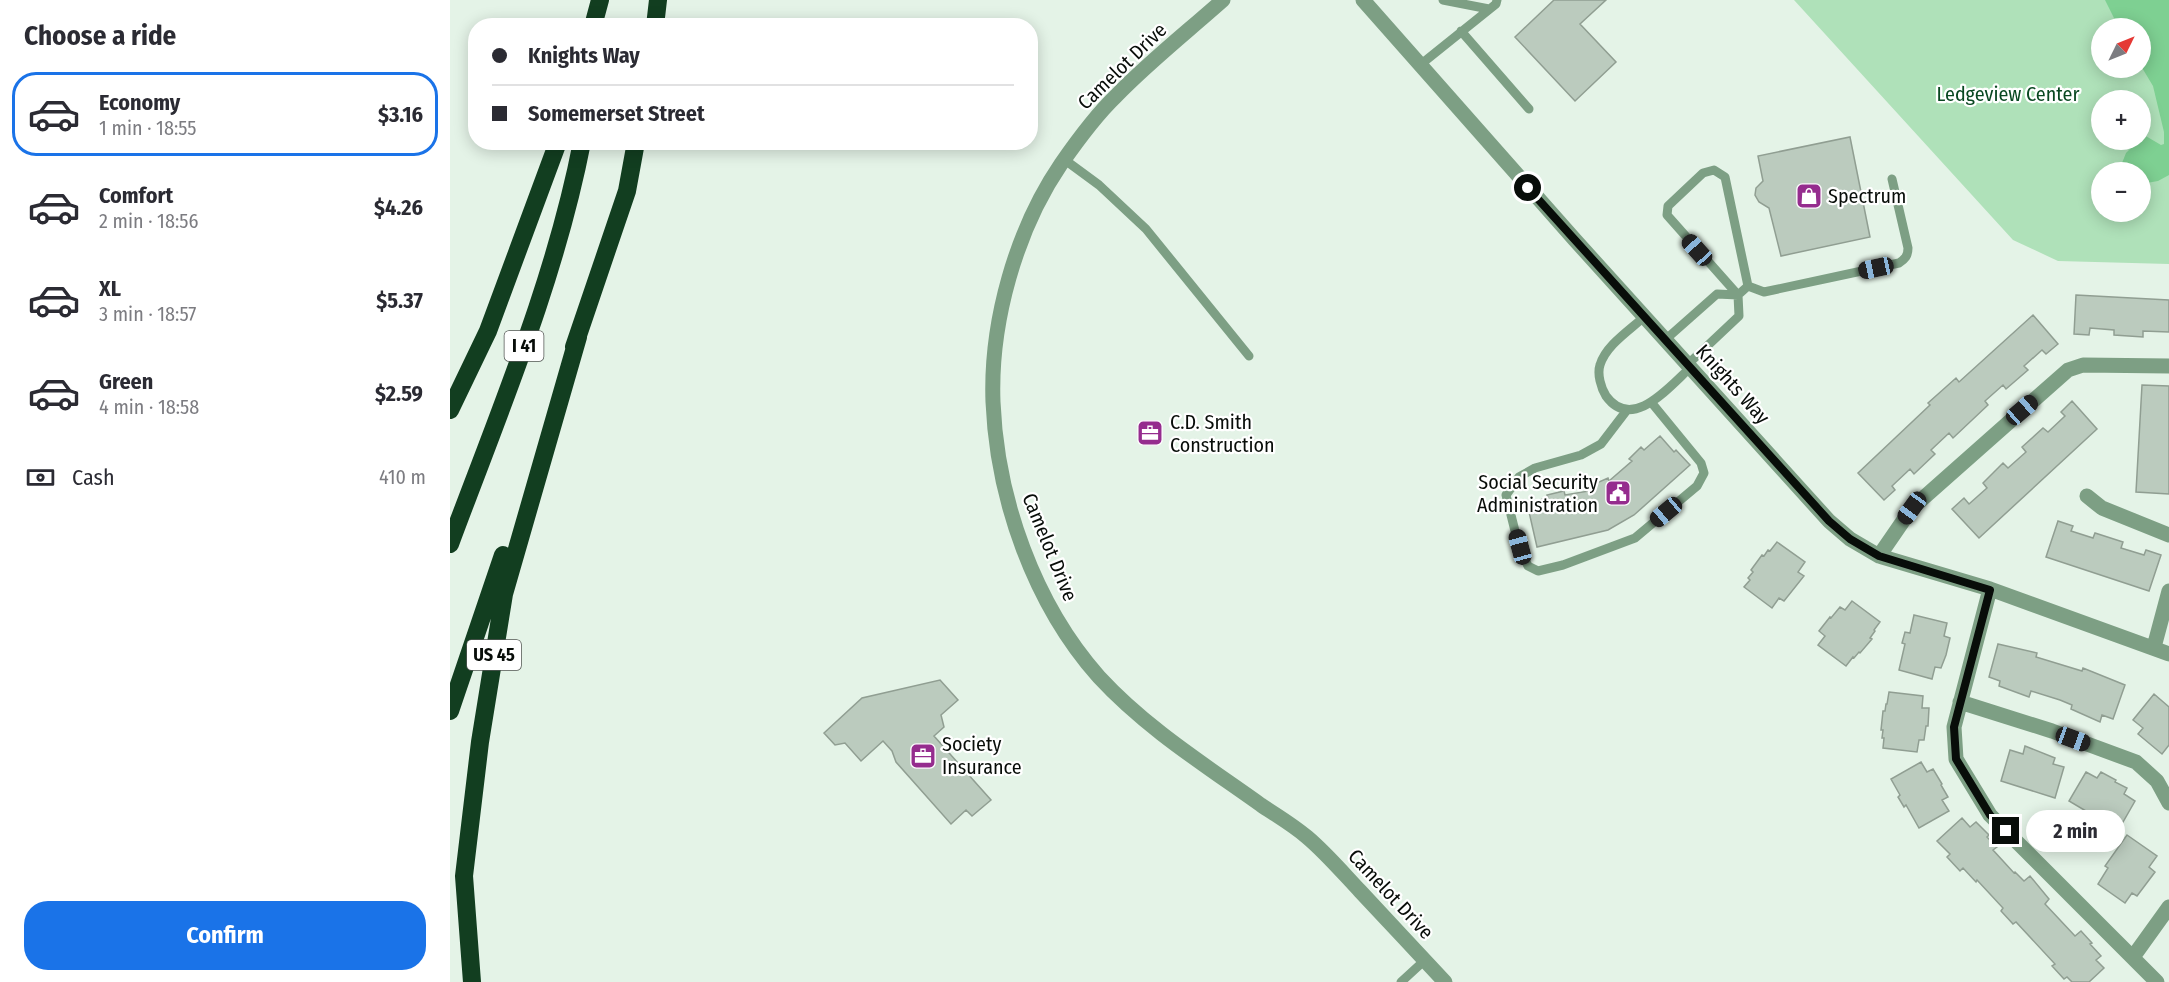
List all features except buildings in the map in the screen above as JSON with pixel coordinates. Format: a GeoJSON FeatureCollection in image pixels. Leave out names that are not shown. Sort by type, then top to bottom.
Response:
{"type":"FeatureCollection","features":[{"type":"Feature","properties":{"kind":"highway"},"geometry":{"type":"LineString","coordinates":[[596,18],[602,0]]}},
{"type":"Feature","properties":{"kind":"highway"},"geometry":{"type":"LineString","coordinates":[[601,18],[602,0]]}},
{"type":"Feature","properties":{"kind":"highway"},"geometry":{"type":"LineString","coordinates":[[656,18],[658,0]]}},
{"type":"Feature","properties":{"kind":"highway"},"geometry":{"type":"LineString","coordinates":[[450,410],[488,331],[555,150]]}},
{"type":"Feature","properties":{"kind":"highway","name":"I 41"},"geometry":{"type":"LineString","coordinates":[[450,544],[534,321],[574,184],[580,150]]}},
{"type":"Feature","properties":{"kind":"highway","name":"I 41"},"geometry":{"type":"LineString","coordinates":[[450,711],[627,192],[635,150]]}},
{"type":"Feature","properties":{"kind":"highway","name":"US 45"},"geometry":{"type":"LineString","coordinates":[[472,982],[464,876],[480,742],[504,594],[578,337]]}},
{"type":"Feature","properties":{"kind":"street","name":"Camelot Drive"},"geometry":{"type":"LineString","coordinates":[[1223,0],[1115,97],[1083,134],[1042,195],[1025,233],[1000,316],[993,401],[1000,461],[1013,519],[1037,580],[1070,639],[1099,677],[1158,731],[1306,837],[1445,982]]}},
{"type":"Feature","properties":{"kind":"street","name":"Knights Way"},"geometry":{"type":"LineString","coordinates":[[1363,0],[1688,366],[1829,521],[1850,539],[1879,556],[1990,590],[2169,654]]}},
{"type":"Feature","properties":{"kind":"street"},"geometry":{"type":"LineString","coordinates":[[1879,556],[1912,508],[2068,370],[2083,364],[2169,366]]}},
{"type":"Feature","properties":{"kind":"street"},"geometry":{"type":"LineString","coordinates":[[2087,496],[2102,508],[2169,535]]}},
{"type":"Feature","properties":{"kind":"street"},"geometry":{"type":"LineString","coordinates":[[1990,590],[1954,727],[1956,759],[1990,815],[2157,982]]}},
{"type":"Feature","properties":{"kind":"street"},"geometry":{"type":"LineString","coordinates":[[2154,647],[2169,591]]}},
{"type":"Feature","properties":{"kind":"street"},"geometry":{"type":"LineString","coordinates":[[1960,702],[2052,731],[2136,762],[2157,781],[2169,803]]}},
{"type":"Feature","properties":{"kind":"street"},"geometry":{"type":"LineString","coordinates":[[2133,957],[2169,907]]}},
{"type":"Feature","properties":{"kind":"lane"},"geometry":{"type":"LineString","coordinates":[[1443,0],[1489,9]]}},
{"type":"Feature","properties":{"kind":"lane"},"geometry":{"type":"LineString","coordinates":[[1420,65],[1496,4],[1497,0]]}},
{"type":"Feature","properties":{"kind":"lane"},"geometry":{"type":"LineString","coordinates":[[1461,31],[1529,109]]}},
{"type":"Feature","properties":{"kind":"lane"},"geometry":{"type":"LineString","coordinates":[[1065,160],[1099,185],[1146,229],[1249,356]]}},
{"type":"Feature","properties":{"kind":"lane"},"geometry":{"type":"LineString","coordinates":[[1644,317],[1613,345],[1599,367],[1604,392],[1617,407],[1628,410],[1651,402],[1739,316],[1738,295],[1667,214],[1668,206],[1709,170],[1720,172],[1728,184],[1748,286]]}},
{"type":"Feature","properties":{"kind":"lane"},"geometry":{"type":"LineString","coordinates":[[1748,286],[1764,292],[1899,263],[1904,260],[1908,254],[1908,248],[1892,178]]}},
{"type":"Feature","properties":{"kind":"lane"},"geometry":{"type":"LineString","coordinates":[[1665,340],[1717,294],[1738,295],[1748,286]]}},
{"type":"Feature","properties":{"kind":"lane"},"geometry":{"type":"LineString","coordinates":[[1628,410],[1601,444],[1581,455],[1536,468],[1519,477],[1506,495],[1520,547],[1528,566],[1538,571],[1563,565],[1635,538],[1697,486],[1704,473],[1701,463],[1651,402]]}},
{"type":"Feature","properties":{"kind":"lane"},"geometry":{"type":"LineString","coordinates":[[1401,982],[1425,960]]}},
{"type":"Feature","properties":{"kind":"green space","name":"Ledgeview Center"},"geometry":{"type":"Polygon","coordinates":[[[1794,0],[2169,0],[2169,264],[2058,261],[2013,240],[1794,0]]]}},
{"type":"Feature","properties":{"kind":"shaded area"},"geometry":{"type":"Polygon","coordinates":[[[2105,0],[2169,0],[2169,175],[2158,181],[2151,182],[2151,162],[2122,162],[2129,150],[2151,150],[2151,139],[2161,145],[2164,144],[2164,132],[2153,86],[2148,78],[2151,78],[2151,18],[2114,18],[2105,0]]]}},
{"type":"Feature","properties":{"kind":"place","name":"Spectrum"},"geometry":{"type":"Point","coordinates":[1809,196]}},
{"type":"Feature","properties":{"kind":"place","name":"C.D. Smith Construction"},"geometry":{"type":"Point","coordinates":[1150,433]}},
{"type":"Feature","properties":{"kind":"place","name":"Social Security Administration"},"geometry":{"type":"Point","coordinates":[1618,493]}},
{"type":"Feature","properties":{"kind":"place","name":"Society Insurance"},"geometry":{"type":"Point","coordinates":[923,756]}},
{"type":"Feature","properties":{"kind":"route"},"geometry":{"type":"LineString","coordinates":[[1528,188],[1829,521],[1850,539],[1879,556],[1990,590],[1954,727],[1956,759],[1990,815],[2006,831]]}}]}
